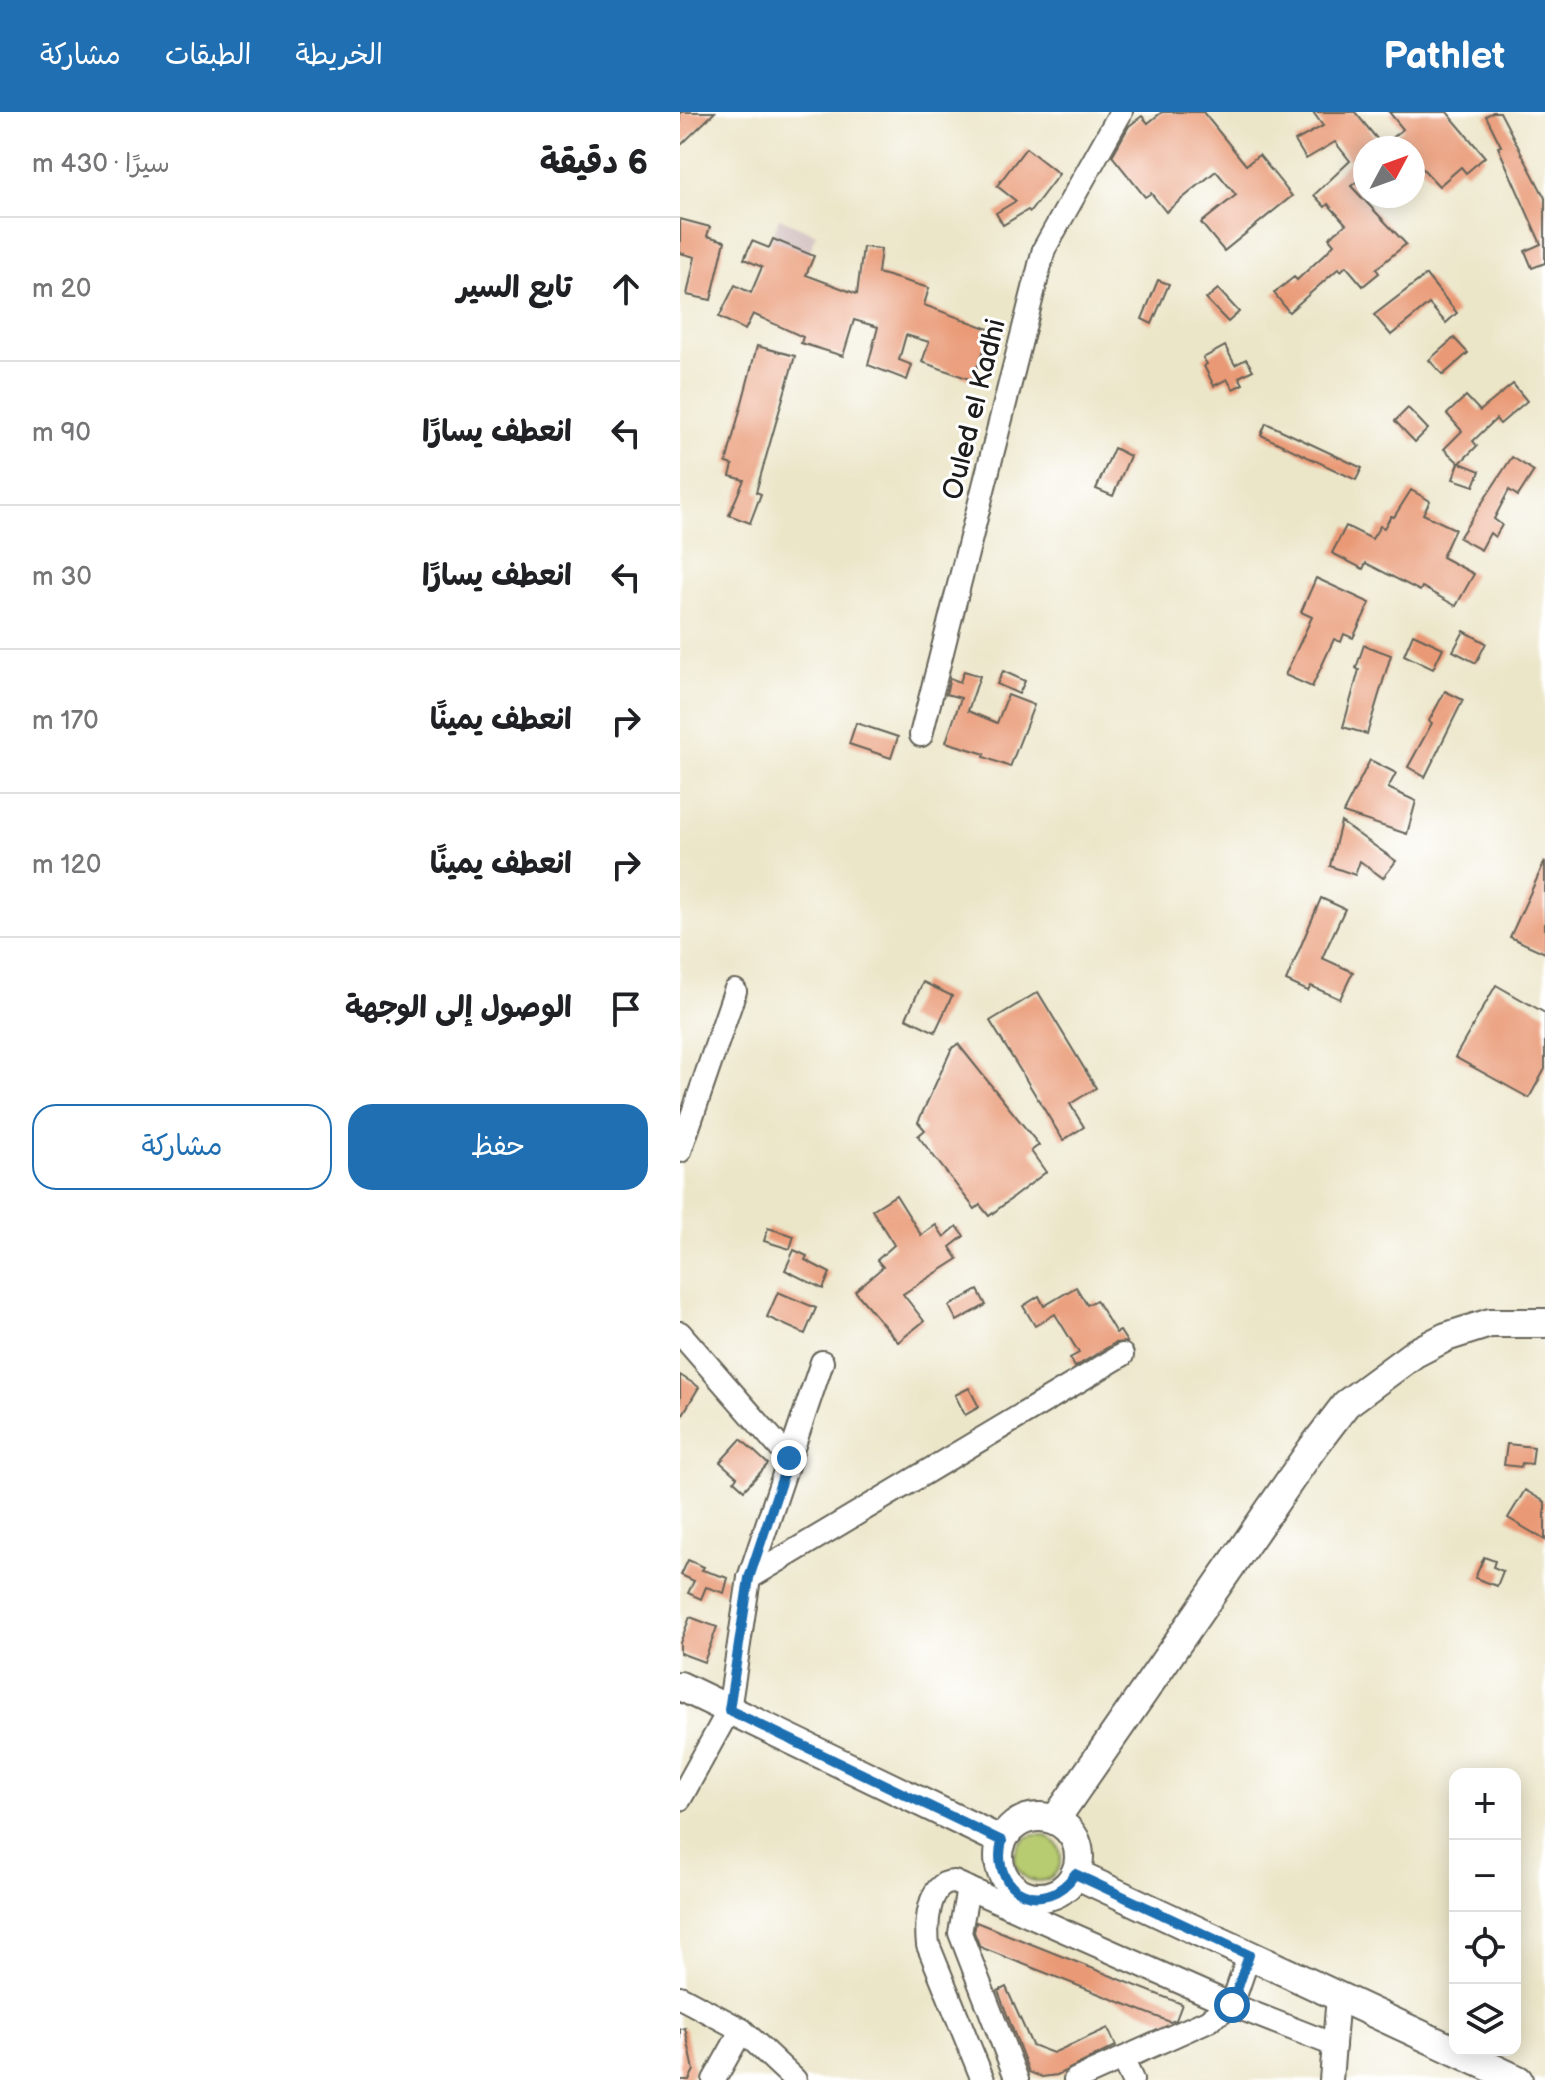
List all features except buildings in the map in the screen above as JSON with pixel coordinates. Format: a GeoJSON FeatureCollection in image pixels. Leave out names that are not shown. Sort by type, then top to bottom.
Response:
{"type":"FeatureCollection","features":[{"type":"Feature","properties":{"kind":"main road"},"geometry":{"type":"LineString","coordinates":[[1055,1820],[1346,1404],[1415,1353],[1446,1337],[1490,1323],[1545,1323]]}},
{"type":"Feature","properties":{"kind":"main road"},"geometry":{"type":"LineString","coordinates":[[680,1686],[1002,1841]]}},
{"type":"Feature","properties":{"kind":"main road"},"geometry":{"type":"LineString","coordinates":[[1040,1817],[1055,1820],[1074,1837],[1079,1862],[1075,1874],[1059,1892],[1047,1896],[1022,1893],[1004,1877],[999,1860],[1002,1841],[1011,1828],[1024,1820],[1040,1817]]}},
{"type":"Feature","properties":{"kind":"main road"},"geometry":{"type":"LineString","coordinates":[[1075,1874],[1518,2080]]}},
{"type":"Feature","properties":{"kind":"street","name":"Ouled el Kadhi"},"geometry":{"type":"LineString","coordinates":[[921,735],[1044,249],[1121,112]]}},
{"type":"Feature","properties":{"kind":"street"},"geometry":{"type":"LineString","coordinates":[[680,1151],[735,991]]}},
{"type":"Feature","properties":{"kind":"street"},"geometry":{"type":"LineString","coordinates":[[680,1333],[789,1458]]}},
{"type":"Feature","properties":{"kind":"street"},"geometry":{"type":"LineString","coordinates":[[749,1578],[1122,1355]]}},
{"type":"Feature","properties":{"kind":"street"},"geometry":{"type":"LineString","coordinates":[[680,1799],[729,1710],[749,1578],[822,1362]]}},
{"type":"Feature","properties":{"kind":"street"},"geometry":{"type":"LineString","coordinates":[[983,2080],[928,1945],[926,1923],[932,1901],[947,1881],[1232,2005],[1334,2045]]}},
{"type":"Feature","properties":{"kind":"street"},"geometry":{"type":"LineString","coordinates":[[968,1888],[960,1933],[1017,2080]]}},
{"type":"Feature","properties":{"kind":"street"},"geometry":{"type":"LineString","coordinates":[[1075,2080],[1128,2070],[1232,2005],[1249,1955]]}},
{"type":"Feature","properties":{"kind":"street"},"geometry":{"type":"LineString","coordinates":[[1331,2080],[1338,1996]]}},
{"type":"Feature","properties":{"kind":"street"},"geometry":{"type":"LineString","coordinates":[[680,1997],[742,2030],[795,2080]]}},
{"type":"Feature","properties":{"kind":"street"},"geometry":{"type":"LineString","coordinates":[[714,2080],[742,2030]]}},
{"type":"Feature","properties":{"kind":"shaded area"},"geometry":{"type":"Polygon","coordinates":[[[779,218],[816,234],[796,288],[760,272],[779,218]]]}},
{"type":"Feature","properties":{"kind":"green space"},"geometry":{"type":"Polygon","coordinates":[[[1038,1835],[1054,1842],[1061,1858],[1054,1874],[1038,1881],[1022,1874],[1015,1858],[1022,1842],[1038,1835]]]}},
{"type":"Feature","properties":{"kind":"route"},"geometry":{"type":"LineString","coordinates":[[789,1458],[749,1578],[729,1710],[1002,1841],[999,1860],[1004,1877],[1022,1893],[1034,1897],[1059,1892],[1075,1874],[1249,1955],[1232,2005]]}}]}
